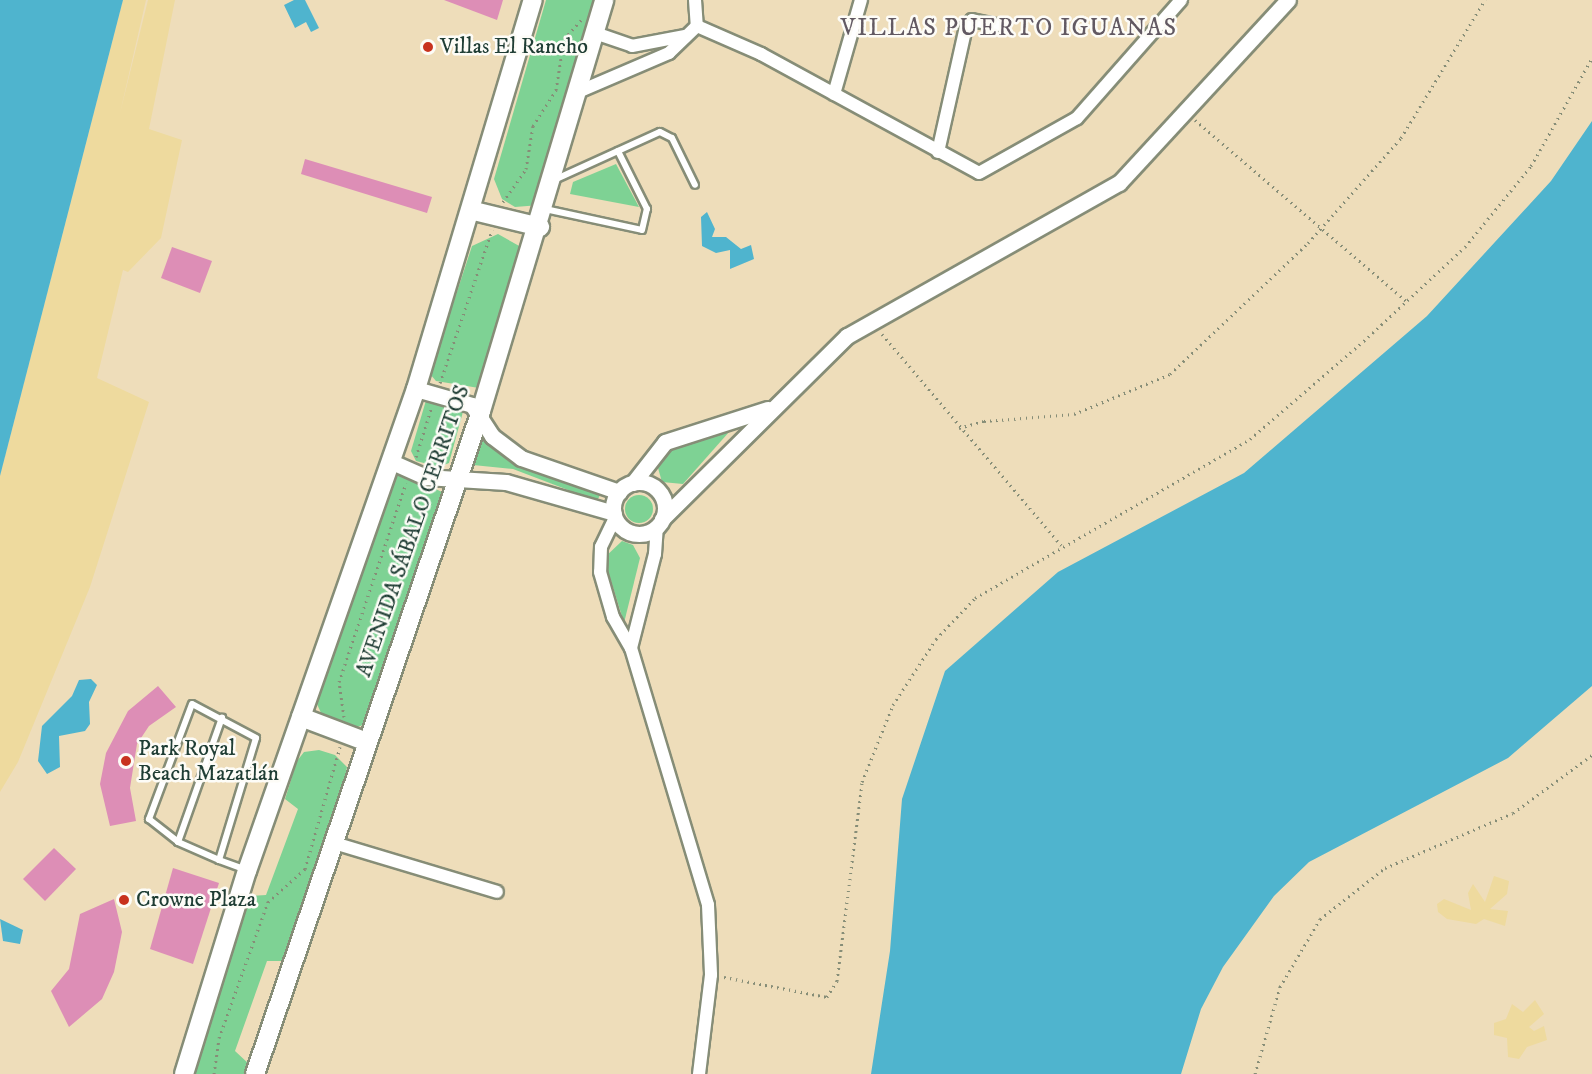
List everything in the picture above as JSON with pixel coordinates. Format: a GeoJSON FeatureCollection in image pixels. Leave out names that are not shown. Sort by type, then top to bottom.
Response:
{"type":"FeatureCollection","features":[{"type":"Feature","properties":{"kind":"main road","name":"AVENIDA SÁBALO CERRITOS"},"geometry":{"type":"LineString","coordinates":[[184,1074],[247,871],[417,389],[474,211],[533,0]]}},
{"type":"Feature","properties":{"kind":"main road","name":"AVENIDA SÁBALO CERRITOS"},"geometry":{"type":"LineString","coordinates":[[255,1074],[454,479],[481,411],[540,227],[604,0]]}},
{"type":"Feature","properties":{"kind":"main road"},"geometry":{"type":"LineString","coordinates":[[474,211],[540,227]]}},
{"type":"Feature","properties":{"kind":"main road"},"geometry":{"type":"LineString","coordinates":[[301,717],[367,742]]}},
{"type":"Feature","properties":{"kind":"street"},"geometry":{"type":"LineString","coordinates":[[695,0],[698,26]]}},
{"type":"Feature","properties":{"kind":"street"},"geometry":{"type":"LineString","coordinates":[[834,94],[861,0]]}},
{"type":"Feature","properties":{"kind":"street"},"geometry":{"type":"LineString","coordinates":[[392,462],[410,470],[454,479],[506,482],[614,515],[633,533],[659,523],[768,409],[870,320],[1119,183],[1186,114],[1287,0]]}},
{"type":"Feature","properties":{"kind":"street"},"geometry":{"type":"LineString","coordinates":[[698,26],[834,94],[979,173],[1048,138],[1077,118],[1175,1]]}},
{"type":"Feature","properties":{"kind":"street"},"geometry":{"type":"LineString","coordinates":[[938,152],[966,27],[972,20],[996,25]]}},
{"type":"Feature","properties":{"kind":"street"},"geometry":{"type":"LineString","coordinates":[[595,33],[644,46],[684,36],[698,26]]}},
{"type":"Feature","properties":{"kind":"street"},"geometry":{"type":"LineString","coordinates":[[578,92],[648,63],[679,47],[684,36]]}},
{"type":"Feature","properties":{"kind":"street"},"geometry":{"type":"LineString","coordinates":[[644,46],[648,63]]}},
{"type":"Feature","properties":{"kind":"street"},"geometry":{"type":"LineString","coordinates":[[417,389],[436,392],[481,411],[492,436],[521,458],[619,492]]}},
{"type":"Feature","properties":{"kind":"street"},"geometry":{"type":"LineString","coordinates":[[699,1074],[711,975],[708,905],[699,867],[630,648],[613,617],[600,572],[601,548],[614,515],[619,492],[633,483],[665,442],[768,409]]}},
{"type":"Feature","properties":{"kind":"street"},"geometry":{"type":"LineString","coordinates":[[630,648],[656,554],[659,523],[664,503],[656,489],[633,483]]}},
{"type":"Feature","properties":{"kind":"street"},"geometry":{"type":"LineString","coordinates":[[334,843],[497,892]]}},
{"type":"Feature","properties":{"kind":"lane"},"geometry":{"type":"LineString","coordinates":[[554,180],[618,151],[668,134],[695,185]]}},
{"type":"Feature","properties":{"kind":"lane"},"geometry":{"type":"LineString","coordinates":[[545,209],[642,231],[647,208],[618,151]]}},
{"type":"Feature","properties":{"kind":"lane"},"geometry":{"type":"LineString","coordinates":[[219,860],[257,742],[254,735],[222,718],[188,707],[148,812],[152,824],[178,842],[219,860],[247,871]]}},
{"type":"Feature","properties":{"kind":"lane"},"geometry":{"type":"LineString","coordinates":[[178,842],[222,718]]}},
{"type":"Feature","properties":{"kind":"path"},"geometry":{"type":"LineString","coordinates":[[959,428],[984,420],[1074,414],[1170,374],[1322,228],[1401,138],[1485,0]]}},
{"type":"Feature","properties":{"kind":"path"},"geometry":{"type":"LineString","coordinates":[[214,1074],[219,1038],[268,902],[305,869],[342,734],[339,682],[436,392],[498,217],[526,169],[540,109],[556,90],[564,39],[588,12]]}},
{"type":"Feature","properties":{"kind":"path"},"geometry":{"type":"LineString","coordinates":[[711,975],[827,997],[837,981],[862,782],[893,705],[936,639],[975,598],[1061,545],[1177,486],[1250,438],[1406,301],[1465,247],[1531,166],[1592,58]]}},
{"type":"Feature","properties":{"kind":"path"},"geometry":{"type":"LineString","coordinates":[[1186,114],[1406,301]]}},
{"type":"Feature","properties":{"kind":"path"},"geometry":{"type":"LineString","coordinates":[[870,320],[959,428],[1061,545]]}},
{"type":"Feature","properties":{"kind":"path"},"geometry":{"type":"LineString","coordinates":[[1255,1074],[1280,987],[1320,919],[1385,868],[1513,813],[1592,755]]}},
{"type":"Feature","properties":{"kind":"green space"},"geometry":{"type":"Polygon","coordinates":[[[546,0],[599,0],[540,205],[515,207],[502,199],[494,179],[546,0]]]}},
{"type":"Feature","properties":{"kind":"green space"},"geometry":{"type":"Polygon","coordinates":[[[616,164],[639,207],[570,194],[573,182],[616,164]]]}},
{"type":"Feature","properties":{"kind":"green space"},"geometry":{"type":"Polygon","coordinates":[[[498,234],[521,247],[479,388],[436,381],[430,374],[472,246],[498,234]]]}},
{"type":"Feature","properties":{"kind":"green space"},"geometry":{"type":"Polygon","coordinates":[[[427,397],[464,408],[449,463],[439,467],[416,461],[411,451],[427,397]]]}},
{"type":"Feature","properties":{"kind":"green space"},"geometry":{"type":"Polygon","coordinates":[[[737,423],[683,484],[662,482],[656,461],[676,442],[737,423]]]}},
{"type":"Feature","properties":{"kind":"green space"},"geometry":{"type":"Polygon","coordinates":[[[482,438],[512,461],[600,495],[597,501],[513,469],[473,465],[482,438]]]}},
{"type":"Feature","properties":{"kind":"green space"},"geometry":{"type":"Polygon","coordinates":[[[403,474],[442,492],[368,717],[363,725],[344,732],[325,722],[317,704],[395,475],[403,474]]]}},
{"type":"Feature","properties":{"kind":"green space"},"geometry":{"type":"Polygon","coordinates":[[[639,495],[649,499],[653,509],[649,519],[639,523],[629,519],[625,509],[629,499],[639,495]]]}},
{"type":"Feature","properties":{"kind":"green space"},"geometry":{"type":"Polygon","coordinates":[[[622,541],[633,545],[640,558],[624,623],[604,558],[622,541]]]}},
{"type":"Feature","properties":{"kind":"green space"},"geometry":{"type":"Polygon","coordinates":[[[319,750],[335,755],[347,767],[344,783],[283,961],[267,961],[235,1051],[249,1064],[245,1074],[189,1074],[249,896],[266,895],[298,809],[285,799],[297,761],[304,752],[319,750]]]}},
{"type":"Feature","properties":{"kind":"sand"},"geometry":{"type":"Polygon","coordinates":[[[123,0],[146,0],[120,113],[148,0],[175,0],[149,129],[182,140],[161,238],[128,272],[123,270],[97,378],[149,402],[90,587],[18,762],[0,792],[0,476],[123,0]]]}},
{"type":"Feature","properties":{"kind":"sand"},"geometry":{"type":"Polygon","coordinates":[[[1494,876],[1509,881],[1507,894],[1490,909],[1508,911],[1505,926],[1484,919],[1476,924],[1447,919],[1438,912],[1437,904],[1444,899],[1471,910],[1468,893],[1473,884],[1485,902],[1494,876]]]}},
{"type":"Feature","properties":{"kind":"sand"},"geometry":{"type":"Polygon","coordinates":[[[1535,1000],[1544,1014],[1529,1027],[1534,1031],[1544,1026],[1547,1040],[1527,1047],[1519,1059],[1508,1057],[1507,1038],[1494,1035],[1494,1023],[1506,1019],[1512,1004],[1523,1012],[1535,1000]]]}},
{"type":"Feature","properties":{"kind":"water"},"geometry":{"type":"Polygon","coordinates":[[[0,0],[123,0],[0,476],[0,0]]]}},
{"type":"Feature","properties":{"kind":"water"},"geometry":{"type":"Polygon","coordinates":[[[294,0],[305,0],[319,28],[311,32],[306,22],[295,28],[284,5],[294,0]]]}},
{"type":"Feature","properties":{"kind":"water"},"geometry":{"type":"Polygon","coordinates":[[[1592,121],[1592,686],[1508,758],[1309,862],[1274,896],[1223,967],[1201,1009],[1181,1074],[871,1074],[890,951],[902,799],[945,671],[1058,572],[1244,473],[1427,316],[1551,181],[1592,121]]]}},
{"type":"Feature","properties":{"kind":"water"},"geometry":{"type":"Polygon","coordinates":[[[707,212],[715,229],[712,237],[726,237],[741,249],[751,245],[754,259],[730,269],[730,250],[716,253],[702,246],[701,217],[707,212]]]}},
{"type":"Feature","properties":{"kind":"water"},"geometry":{"type":"Polygon","coordinates":[[[91,679],[97,685],[89,702],[90,724],[85,731],[59,736],[60,767],[47,774],[38,761],[42,726],[72,696],[79,680],[91,679]]]}},
{"type":"Feature","properties":{"kind":"water"},"geometry":{"type":"Polygon","coordinates":[[[0,919],[23,930],[20,944],[3,941],[0,919]]]}},
{"type":"Feature","properties":{"kind":"building"},"geometry":{"type":"Polygon","coordinates":[[[444,0],[503,0],[497,20],[444,0]]]}},
{"type":"Feature","properties":{"kind":"building"},"geometry":{"type":"Polygon","coordinates":[[[305,159],[432,197],[427,213],[301,174],[305,159]]]}},
{"type":"Feature","properties":{"kind":"building"},"geometry":{"type":"Polygon","coordinates":[[[172,247],[212,261],[200,293],[161,278],[172,247]]]}},
{"type":"Feature","properties":{"kind":"building"},"geometry":{"type":"Polygon","coordinates":[[[158,686],[176,707],[149,726],[137,744],[130,788],[136,821],[110,826],[100,784],[106,753],[128,711],[158,686]]]}},
{"type":"Feature","properties":{"kind":"building"},"geometry":{"type":"Polygon","coordinates":[[[54,848],[76,869],[45,901],[23,879],[54,848]]]}},
{"type":"Feature","properties":{"kind":"building"},"geometry":{"type":"Polygon","coordinates":[[[173,868],[219,883],[193,964],[150,949],[173,868]]]}},
{"type":"Feature","properties":{"kind":"building"},"geometry":{"type":"Polygon","coordinates":[[[114,899],[122,932],[114,972],[102,999],[69,1027],[51,991],[69,969],[80,914],[114,899]]]}},
{"type":"Feature","properties":{"kind":"place","name":"Villas El Rancho"},"geometry":{"type":"Point","coordinates":[428,47]}},
{"type":"Feature","properties":{"kind":"place","name":"Park Royal Beach Mazatlán"},"geometry":{"type":"Point","coordinates":[126,761]}},
{"type":"Feature","properties":{"kind":"place","name":"Crowne Plaza"},"geometry":{"type":"Point","coordinates":[124,900]}},
{"type":"Feature","properties":{"kind":"district","name":"VILLAS PUERTO IGUANAS"},"geometry":{"type":"Point","coordinates":[1009,29]}}]}
